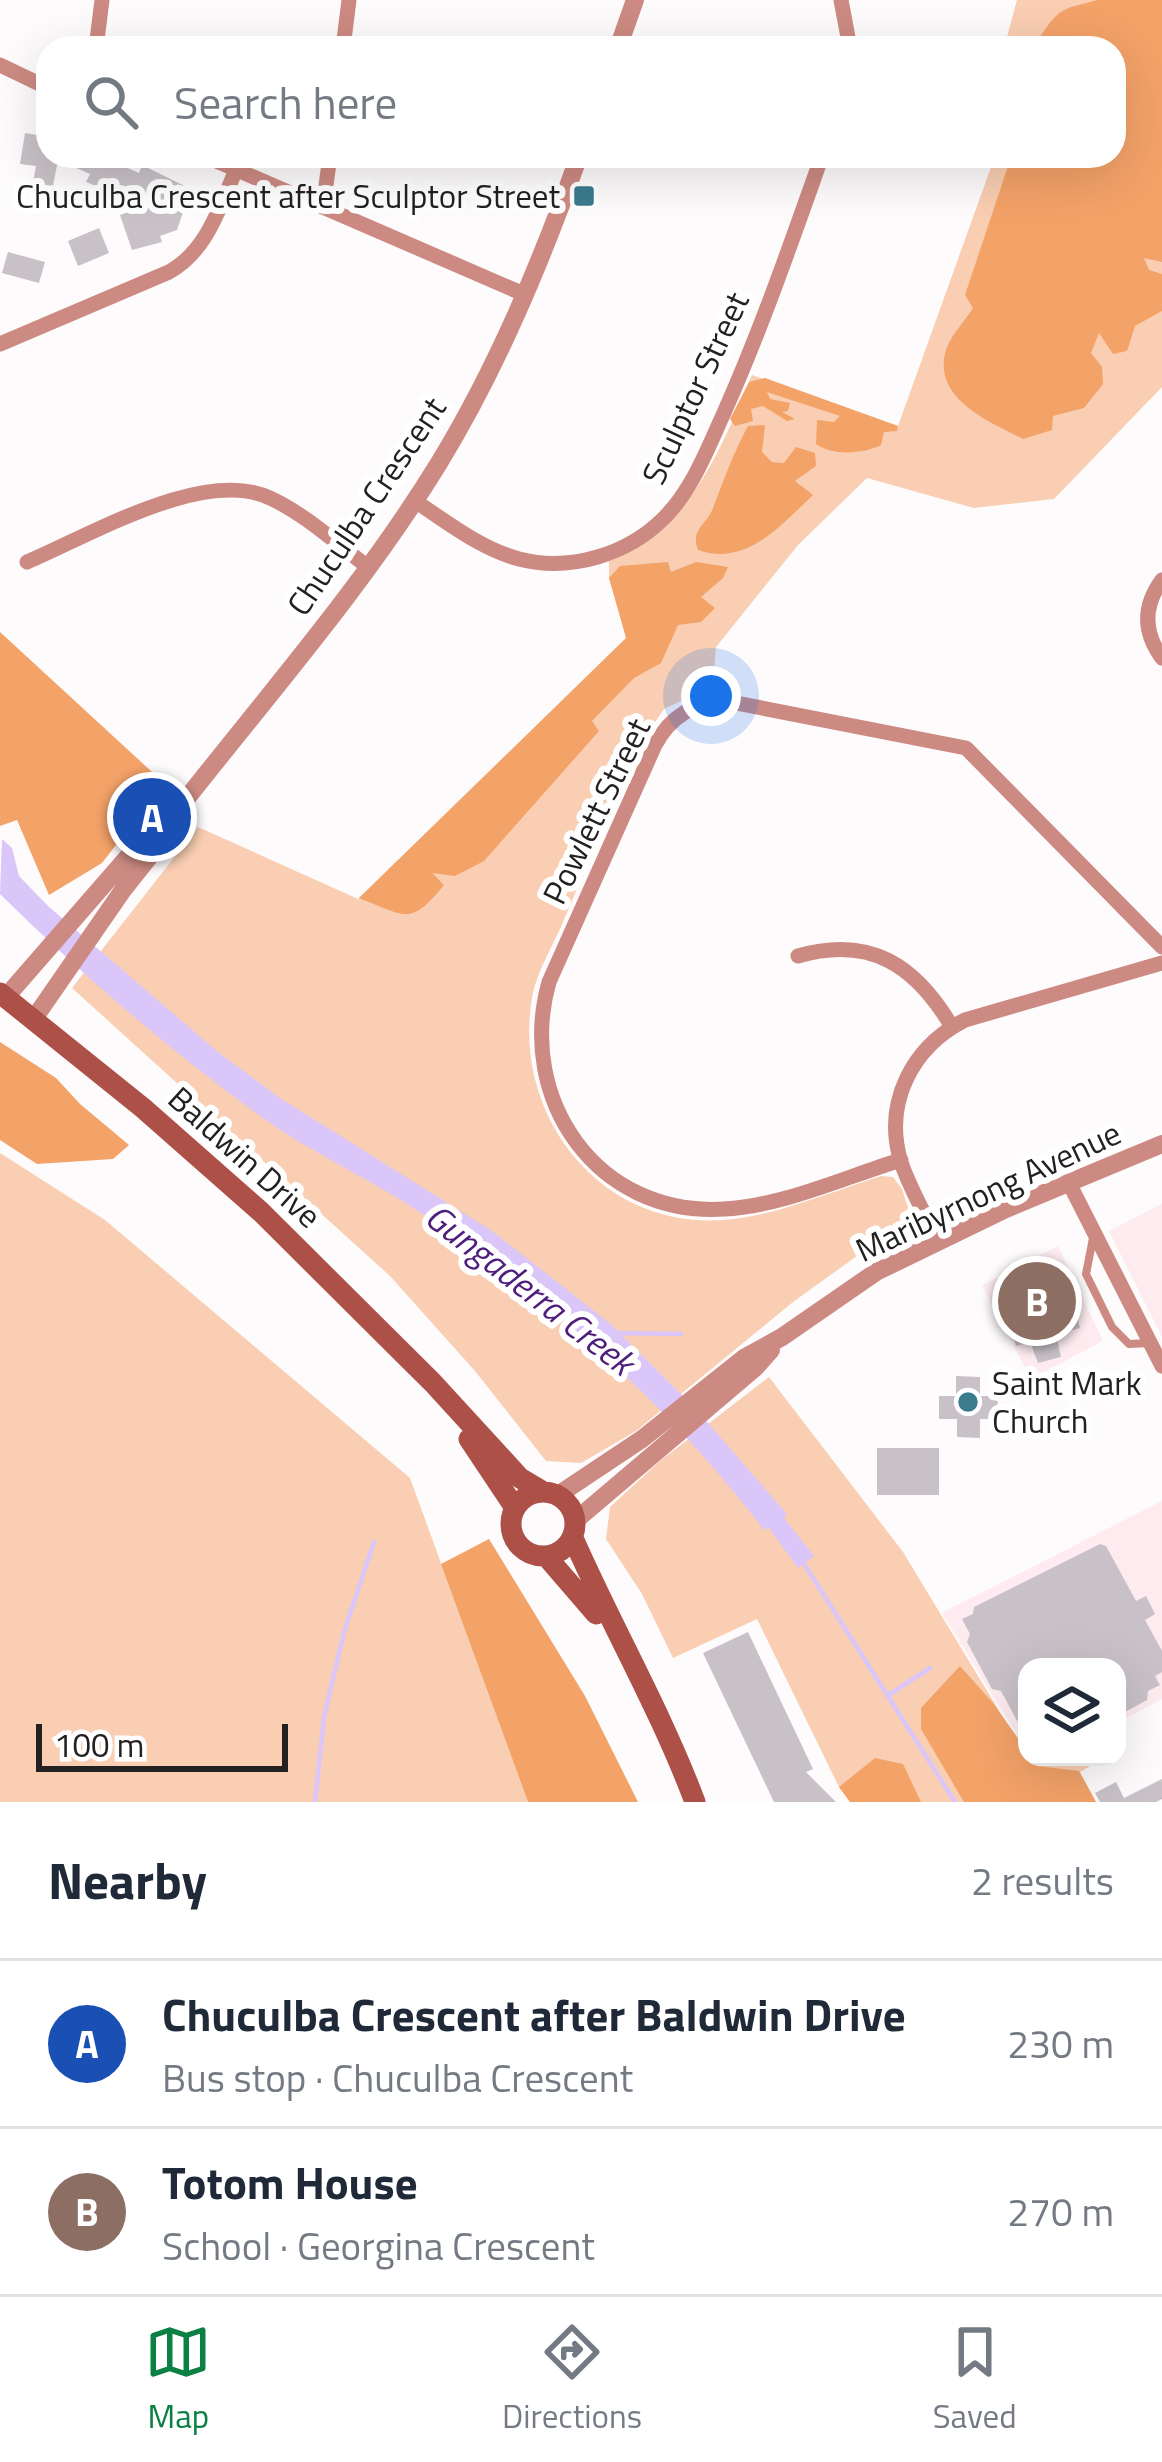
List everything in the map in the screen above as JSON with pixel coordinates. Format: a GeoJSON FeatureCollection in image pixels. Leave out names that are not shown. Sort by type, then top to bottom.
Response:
{"type":"FeatureCollection","features":[{"type":"Feature","properties":{"kind":"main road","name":"Baldwin Drive"},"geometry":{"type":"LineString","coordinates":[[3,996],[143,1108],[261,1212],[433,1383],[520,1478],[550,1493]]}},
{"type":"Feature","properties":{"kind":"main road","name":"Baldwin Drive"},"geometry":{"type":"LineString","coordinates":[[433,1383],[514,1508]]}},
{"type":"Feature","properties":{"kind":"main road"},"geometry":{"type":"LineString","coordinates":[[625,1652],[559,1566],[546,1556],[525,1551],[513,1537],[511,1519],[522,1499],[550,1493],[567,1501],[625,1652],[672,1742],[694,1802]]}},
{"type":"Feature","properties":{"kind":"main road"},"geometry":{"type":"LineString","coordinates":[[546,1556],[566,1547],[574,1529]]}},
{"type":"Feature","properties":{"kind":"street"},"geometry":{"type":"LineString","coordinates":[[98,36],[102,0]]}},
{"type":"Feature","properties":{"kind":"street"},"geometry":{"type":"LineString","coordinates":[[344,36],[349,0]]}},
{"type":"Feature","properties":{"kind":"street"},"geometry":{"type":"LineString","coordinates":[[622,36],[635,0]]}},
{"type":"Feature","properties":{"kind":"street"},"geometry":{"type":"LineString","coordinates":[[841,0],[848,36]]}},
{"type":"Feature","properties":{"kind":"street"},"geometry":{"type":"LineString","coordinates":[[0,65],[36,82]]}},
{"type":"Feature","properties":{"kind":"street"},"geometry":{"type":"LineString","coordinates":[[232,168],[526,295]]}},
{"type":"Feature","properties":{"kind":"street"},"geometry":{"type":"LineString","coordinates":[[323,208],[328,168]]}},
{"type":"Feature","properties":{"kind":"street","name":"Chuculba Crescent"},"geometry":{"type":"LineString","coordinates":[[32,1020],[177,822],[187,798],[415,501],[463,421],[526,295],[574,168]]}},
{"type":"Feature","properties":{"kind":"street","name":"Sculptor Street"},"geometry":{"type":"LineString","coordinates":[[415,501],[487,547],[536,562],[603,556],[648,532],[683,495],[715,434],[756,339],[818,168]]}},
{"type":"Feature","properties":{"kind":"street"},"geometry":{"type":"LineString","coordinates":[[0,344],[179,266],[203,242],[236,170]]}},
{"type":"Feature","properties":{"kind":"street"},"geometry":{"type":"LineString","coordinates":[[27,562],[190,492],[221,488],[271,498],[368,567]]}},
{"type":"Feature","properties":{"kind":"street"},"geometry":{"type":"LineString","coordinates":[[1162,580],[1150,600],[1147,618],[1149,636],[1162,658]]}},
{"type":"Feature","properties":{"kind":"street","name":"Powlett Street"},"geometry":{"type":"LineString","coordinates":[[901,1160],[746,1207],[692,1208],[640,1194],[609,1175],[583,1151],[562,1121],[548,1088],[541,1053],[541,1017],[549,982],[655,745],[675,719],[704,704],[737,702],[966,748],[1162,947]]}},
{"type":"Feature","properties":{"kind":"street","name":"Chuculba Crescent"},"geometry":{"type":"LineString","coordinates":[[3,996],[80,916],[167,812],[187,798]]}},
{"type":"Feature","properties":{"kind":"street"},"geometry":{"type":"LineString","coordinates":[[799,956],[842,949],[885,958],[921,982],[952,1027]]}},
{"type":"Feature","properties":{"kind":"street"},"geometry":{"type":"LineString","coordinates":[[937,1239],[901,1160],[896,1119],[906,1078],[920,1054],[952,1027],[980,1015],[1162,963]]}},
{"type":"Feature","properties":{"kind":"street","name":"Maribyrnong Avenue"},"geometry":{"type":"LineString","coordinates":[[574,1529],[648,1446],[719,1388],[755,1368],[782,1337],[847,1291],[937,1239],[1162,1144]]}},
{"type":"Feature","properties":{"kind":"street"},"geometry":{"type":"LineString","coordinates":[[1069,1183],[1162,1366]]}},
{"type":"Feature","properties":{"kind":"street","name":"Maribyrnong Avenue"},"geometry":{"type":"LineString","coordinates":[[550,1493],[648,1446]]}},
{"type":"Feature","properties":{"kind":"lane"},"geometry":{"type":"LineString","coordinates":[[1095,1233],[1085,1262],[1098,1300],[1121,1340],[1140,1346],[1150,1342]]}},
{"type":"Feature","properties":{"kind":"shaded area"},"geometry":{"type":"Polygon","coordinates":[[[1017,0],[1162,0],[1162,387],[1054,499],[974,508],[867,478],[798,545],[716,647],[713,686],[664,709],[644,738],[532,998],[529,1042],[536,1083],[551,1122],[574,1156],[603,1185],[638,1206],[679,1218],[743,1218],[881,1176],[893,1177],[902,1189],[911,1217],[793,1302],[636,1431],[581,1463],[546,1461],[475,1371],[390,1276],[72,988],[198,827],[358,899],[627,638],[609,578],[609,561],[661,530],[681,508],[714,458],[752,375],[898,426],[991,168],[1126,168],[1126,36],[1007,36],[1017,0]]]}},
{"type":"Feature","properties":{"kind":"shaded area"},"geometry":{"type":"Polygon","coordinates":[[[1097,0],[1162,0],[1162,262],[1144,258],[1149,270],[1162,274],[1162,311],[1135,326],[1127,351],[1113,354],[1099,333],[1091,353],[1102,367],[1103,384],[1084,408],[1053,416],[1052,430],[1023,439],[965,405],[946,380],[944,365],[947,347],[973,308],[965,295],[1008,168],[1126,168],[1126,36],[1041,36],[1063,11],[1097,0]]]}},
{"type":"Feature","properties":{"kind":"shaded area"},"geometry":{"type":"Polygon","coordinates":[[[765,378],[898,426],[897,431],[884,432],[881,445],[874,448],[831,450],[816,444],[817,420],[834,422],[840,416],[767,392],[770,399],[790,403],[788,411],[782,412],[795,419],[787,421],[763,406],[751,409],[753,421],[735,426],[730,419],[749,382],[765,378]]]}},
{"type":"Feature","properties":{"kind":"shaded area"},"geometry":{"type":"Polygon","coordinates":[[[765,425],[762,452],[772,462],[784,463],[796,447],[815,453],[816,466],[795,481],[813,495],[747,548],[715,554],[698,550],[698,532],[748,426],[765,425]]]}},
{"type":"Feature","properties":{"kind":"shaded area"},"geometry":{"type":"Polygon","coordinates":[[[668,562],[671,572],[696,562],[728,567],[723,578],[701,597],[715,608],[701,622],[678,625],[661,663],[634,678],[592,721],[599,731],[484,861],[455,876],[432,873],[444,885],[415,912],[398,913],[359,898],[626,638],[609,578],[620,566],[668,562]]]}},
{"type":"Feature","properties":{"kind":"shaded area"},"geometry":{"type":"Polygon","coordinates":[[[0,632],[164,783],[102,863],[49,895],[17,820],[0,826],[0,632]]]}},
{"type":"Feature","properties":{"kind":"shaded area"},"geometry":{"type":"Polygon","coordinates":[[[0,1042],[56,1078],[129,1145],[113,1159],[37,1164],[0,1140],[0,1042]]]}},
{"type":"Feature","properties":{"kind":"shaded area"},"geometry":{"type":"Polygon","coordinates":[[[0,1153],[105,1220],[410,1478],[528,1802],[0,1802],[0,1153]]]}},
{"type":"Feature","properties":{"kind":"shaded area"},"geometry":{"type":"Polygon","coordinates":[[[1162,1204],[1162,1337],[1109,1231],[1162,1204]]]}},
{"type":"Feature","properties":{"kind":"shaded area"},"geometry":{"type":"Polygon","coordinates":[[[1058,1246],[1103,1341],[1031,1379],[982,1285],[1058,1246]]]}},
{"type":"Feature","properties":{"kind":"shaded area"},"geometry":{"type":"Polygon","coordinates":[[[769,1377],[903,1552],[1018,1742],[1018,1766],[1090,1766],[1080,1772],[1096,1802],[850,1802],[757,1619],[673,1658],[642,1594],[606,1539],[610,1507],[660,1461],[769,1377]]]}},
{"type":"Feature","properties":{"kind":"shaded area"},"geometry":{"type":"Polygon","coordinates":[[[1162,1501],[1162,1699],[1126,1718],[1126,1658],[1018,1658],[1018,1736],[942,1613],[1162,1501]]]}},
{"type":"Feature","properties":{"kind":"shaded area"},"geometry":{"type":"Polygon","coordinates":[[[489,1539],[585,1696],[638,1802],[528,1802],[441,1564],[489,1539]]]}},
{"type":"Feature","properties":{"kind":"shaded area"},"geometry":{"type":"Polygon","coordinates":[[[960,1666],[1018,1738],[1018,1766],[1079,1771],[1096,1802],[964,1802],[921,1729],[921,1708],[960,1666]]]}},
{"type":"Feature","properties":{"kind":"shaded area"},"geometry":{"type":"Polygon","coordinates":[[[875,1758],[903,1764],[921,1802],[850,1802],[839,1787],[875,1758]]]}},
{"type":"Feature","properties":{"kind":"water","name":"Gungaderra Creek"},"geometry":{"type":"Polygon","coordinates":[[[2,839],[12,848],[19,876],[48,906],[218,1052],[280,1098],[492,1231],[612,1325],[696,1409],[787,1514],[784,1518],[814,1556],[798,1568],[769,1528],[764,1530],[647,1397],[514,1281],[418,1211],[263,1118],[94,983],[0,894],[2,839]]]}},
{"type":"Feature","properties":{"kind":"building"},"geometry":{"type":"Polygon","coordinates":[[[25,133],[36,135],[36,166],[20,164],[25,133]]]}},
{"type":"Feature","properties":{"kind":"building"},"geometry":{"type":"Polygon","coordinates":[[[36,166],[56,168],[53,186],[33,183],[36,166]]]}},
{"type":"Feature","properties":{"kind":"building"},"geometry":{"type":"Polygon","coordinates":[[[76,168],[128,168],[139,173],[148,168],[191,189],[177,230],[160,236],[162,242],[132,250],[120,215],[150,204],[104,180],[101,188],[86,182],[90,174],[76,168]]]}},
{"type":"Feature","properties":{"kind":"building"},"geometry":{"type":"Polygon","coordinates":[[[99,228],[109,253],[78,266],[68,241],[99,228]]]}},
{"type":"Feature","properties":{"kind":"building"},"geometry":{"type":"Polygon","coordinates":[[[8,252],[45,262],[39,283],[2,273],[8,252]]]}},
{"type":"Feature","properties":{"kind":"building"},"geometry":{"type":"Polygon","coordinates":[[[1070,1286],[1080,1328],[1056,1334],[1061,1357],[1038,1363],[1030,1342],[1016,1346],[1005,1302],[1070,1286]]]}},
{"type":"Feature","properties":{"kind":"building","name":"Saint Mark Church"},"geometry":{"type":"Polygon","coordinates":[[[956,1376],[980,1377],[980,1396],[998,1396],[997,1419],[980,1419],[980,1438],[957,1437],[957,1419],[939,1419],[939,1396],[956,1396],[956,1376]]]}},
{"type":"Feature","properties":{"kind":"building"},"geometry":{"type":"Polygon","coordinates":[[[877,1448],[939,1448],[939,1495],[877,1495],[877,1448]]]}},
{"type":"Feature","properties":{"kind":"building"},"geometry":{"type":"Polygon","coordinates":[[[1100,1544],[1106,1546],[1136,1601],[1146,1596],[1155,1614],[1145,1620],[1162,1651],[1162,1672],[1155,1676],[1160,1685],[1148,1691],[1147,1700],[1126,1711],[1126,1658],[1018,1658],[1018,1722],[1001,1691],[992,1689],[967,1642],[970,1634],[962,1619],[973,1614],[974,1607],[1100,1544]]]}},
{"type":"Feature","properties":{"kind":"building"},"geometry":{"type":"Polygon","coordinates":[[[748,1632],[813,1769],[806,1772],[836,1802],[774,1802],[703,1653],[748,1632]]]}},
{"type":"Feature","properties":{"kind":"building"},"geometry":{"type":"Polygon","coordinates":[[[1162,1779],[1162,1799],[1156,1802],[1100,1802],[1095,1793],[1116,1782],[1124,1798],[1162,1779]]]}},
{"type":"Feature","properties":{"kind":"waterway"},"geometry":{"type":"LineString","coordinates":[[615,1333],[681,1334]]}},
{"type":"Feature","properties":{"kind":"waterway"},"geometry":{"type":"LineString","coordinates":[[315,1802],[324,1717],[344,1632],[374,1542]]}},
{"type":"Feature","properties":{"kind":"waterway","name":"Gungaderra Creek"},"geometry":{"type":"LineString","coordinates":[[801,1559],[955,1802]]}},
{"type":"Feature","properties":{"kind":"waterway"},"geometry":{"type":"LineString","coordinates":[[887,1696],[930,1668]]}},
{"type":"Feature","properties":{"kind":"place","name":"Chuculba Crescent after Sculptor Street"},"geometry":{"type":"Point","coordinates":[584,196]}},
{"type":"Feature","properties":{"kind":"place","name":"Chuculba Crescent after Baldwin Drive"},"geometry":{"type":"Point","coordinates":[152,817]}},
{"type":"Feature","properties":{"kind":"place","name":"Totom House"},"geometry":{"type":"Point","coordinates":[1037,1301]}},
{"type":"Feature","properties":{"kind":"place","name":"Saint Mark Church"},"geometry":{"type":"Point","coordinates":[968,1402]}}]}
